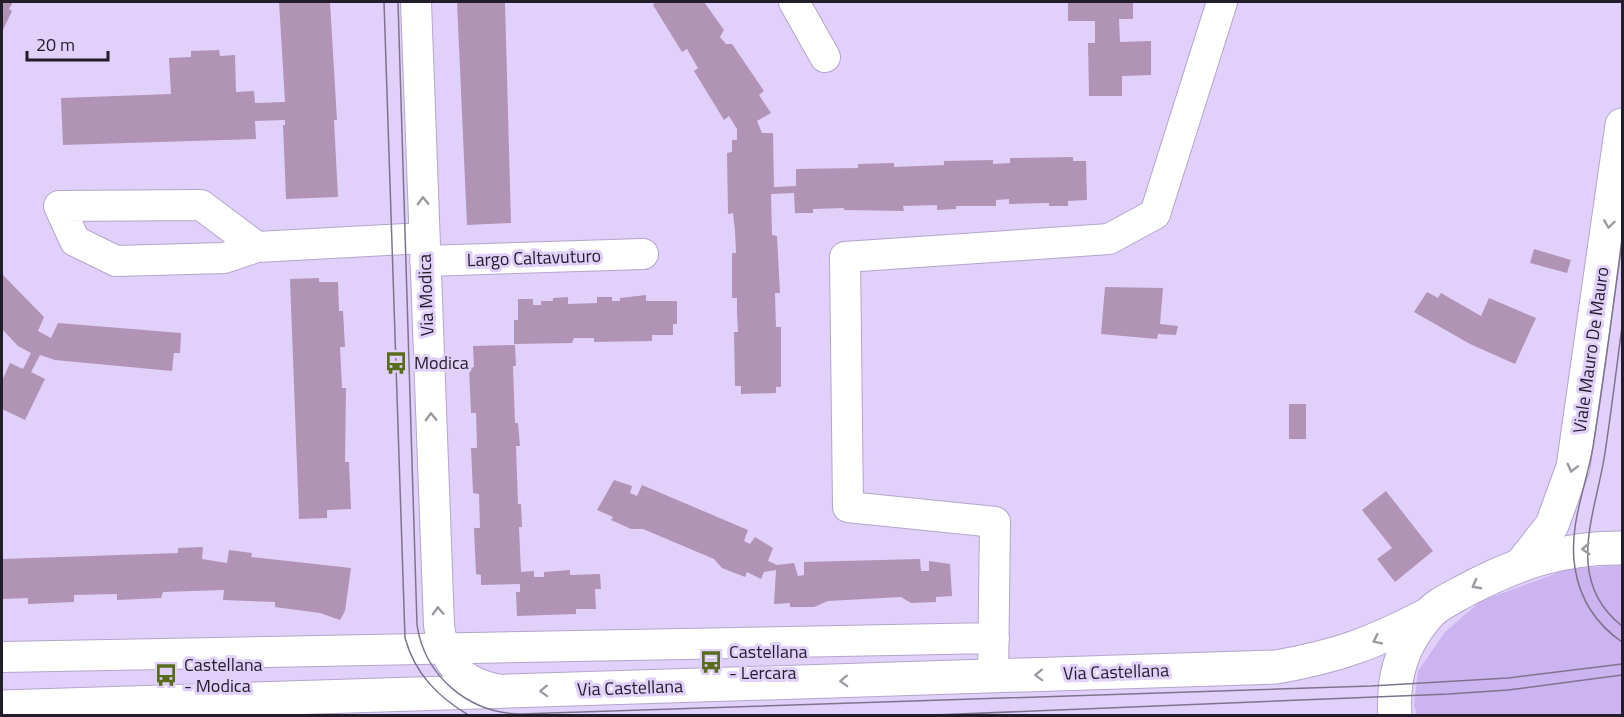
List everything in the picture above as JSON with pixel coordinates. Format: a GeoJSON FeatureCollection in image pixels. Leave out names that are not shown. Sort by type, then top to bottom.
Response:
{"type":"FeatureCollection","features":[{"type":"Feature","properties":{"kind":"main road","name":"Viale Mauro De Mauro"},"geometry":{"type":"LineString","coordinates":[[1523,562],[1552,525],[1573,467],[1623,125]]}},
{"type":"Feature","properties":{"kind":"main road"},"geometry":{"type":"LineString","coordinates":[[1395,716],[1394,685],[1399,662],[1429,614],[1453,597],[1523,562],[1566,551],[1623,548]]}},
{"type":"Feature","properties":{"kind":"main road","name":"Via Castellana"},"geometry":{"type":"LineString","coordinates":[[2,707],[1276,667],[1349,651],[1429,614]]}},
{"type":"Feature","properties":{"kind":"street","name":"Via Modica"},"geometry":{"type":"LineString","coordinates":[[416,2],[439,625],[443,649],[453,666],[469,680],[509,692]]}},
{"type":"Feature","properties":{"kind":"street"},"geometry":{"type":"LineString","coordinates":[[794,2],[825,57]]}},
{"type":"Feature","properties":{"kind":"street"},"geometry":{"type":"LineString","coordinates":[[993,676],[995,522],[848,507],[845,257],[1109,239],[1155,214],[1222,2]]}},
{"type":"Feature","properties":{"kind":"street","name":"Largo Caltavuturo"},"geometry":{"type":"LineString","coordinates":[[257,247],[201,205],[59,206],[75,241],[116,261],[224,258],[257,247],[644,254]]}},
{"type":"Feature","properties":{"kind":"street"},"geometry":{"type":"LineString","coordinates":[[2,657],[994,638]]}},
{"type":"Feature","properties":{"kind":"shaded area"},"geometry":{"type":"Polygon","coordinates":[[[1622,565],[1622,715],[1417,715],[1414,705],[1418,671],[1445,632],[1481,601],[1568,569],[1622,565]]]}},
{"type":"Feature","properties":{"kind":"building"},"geometry":{"type":"Polygon","coordinates":[[[2,2],[13,2],[9,9],[12,11],[2,32],[2,2]]]}},
{"type":"Feature","properties":{"kind":"building"},"geometry":{"type":"Polygon","coordinates":[[[279,2],[330,2],[337,120],[334,120],[338,197],[286,199],[283,125],[285,125],[285,120],[255,121],[256,139],[63,145],[61,98],[171,94],[169,58],[191,57],[191,51],[219,50],[220,56],[235,55],[236,92],[254,91],[255,103],[285,102],[279,2]]]}},
{"type":"Feature","properties":{"kind":"building"},"geometry":{"type":"Polygon","coordinates":[[[457,2],[505,2],[511,223],[467,225],[457,2]]]}},
{"type":"Feature","properties":{"kind":"building"},"geometry":{"type":"Polygon","coordinates":[[[655,2],[704,2],[724,30],[720,37],[726,44],[732,44],[764,91],[759,95],[771,113],[757,121],[762,133],[773,133],[774,187],[796,186],[796,169],[858,168],[858,164],[894,163],[894,167],[944,165],[944,161],[993,160],[993,164],[1010,163],[1010,158],[1073,157],[1073,161],[1086,161],[1087,200],[1068,201],[1068,206],[1049,206],[1049,203],[1009,204],[1009,199],[996,200],[996,206],[956,206],[956,209],[937,210],[937,205],[903,206],[904,211],[844,210],[844,208],[813,209],[813,213],[795,213],[794,193],[771,194],[772,235],[777,236],[780,293],[775,293],[776,327],[781,327],[781,387],[776,387],[776,393],[741,394],[741,386],[735,386],[734,332],[738,332],[737,298],[732,298],[732,253],[736,253],[733,213],[728,214],[727,153],[732,152],[732,140],[737,140],[737,129],[729,116],[724,120],[694,71],[698,68],[687,49],[682,52],[653,5],[655,2]]]}},
{"type":"Feature","properties":{"kind":"building"},"geometry":{"type":"Polygon","coordinates":[[[1068,2],[1133,2],[1133,19],[1119,19],[1120,42],[1151,41],[1151,75],[1122,76],[1122,96],[1089,96],[1088,43],[1095,43],[1095,21],[1068,21],[1068,2]]]}},
{"type":"Feature","properties":{"kind":"building"},"geometry":{"type":"Polygon","coordinates":[[[1534,249],[1571,260],[1567,273],[1530,263],[1534,249]]]}},
{"type":"Feature","properties":{"kind":"building"},"geometry":{"type":"Polygon","coordinates":[[[2,274],[44,317],[38,331],[51,338],[58,323],[181,333],[180,353],[174,353],[172,371],[55,360],[40,355],[31,372],[45,379],[25,420],[2,409],[2,381],[10,363],[23,369],[31,353],[18,346],[2,329],[2,274]]]}},
{"type":"Feature","properties":{"kind":"building"},"geometry":{"type":"Polygon","coordinates":[[[319,278],[319,282],[338,282],[339,311],[343,311],[345,347],[340,347],[342,388],[346,388],[345,462],[349,462],[351,509],[327,510],[327,518],[299,519],[290,279],[319,278]]]}},
{"type":"Feature","properties":{"kind":"building"},"geometry":{"type":"Polygon","coordinates":[[[1105,287],[1163,288],[1160,324],[1178,326],[1176,335],[1158,334],[1157,339],[1101,334],[1105,287]]]}},
{"type":"Feature","properties":{"kind":"building"},"geometry":{"type":"Polygon","coordinates":[[[1427,292],[1438,298],[1441,293],[1481,316],[1489,298],[1536,318],[1515,364],[1470,344],[1414,312],[1427,292]]]}},
{"type":"Feature","properties":{"kind":"building"},"geometry":{"type":"Polygon","coordinates":[[[646,295],[646,301],[677,301],[677,324],[673,324],[673,335],[652,335],[652,341],[594,342],[594,338],[574,338],[572,343],[514,344],[514,320],[518,320],[518,299],[533,299],[533,305],[541,305],[541,301],[553,301],[553,298],[568,297],[568,304],[597,303],[597,297],[612,297],[612,301],[620,301],[620,298],[646,295]]]}},
{"type":"Feature","properties":{"kind":"building"},"geometry":{"type":"Polygon","coordinates":[[[515,345],[516,366],[513,366],[515,423],[518,423],[520,446],[516,446],[518,504],[521,504],[522,527],[519,527],[521,572],[534,571],[534,577],[544,577],[544,572],[570,570],[570,575],[600,574],[601,589],[595,589],[596,609],[576,609],[576,614],[517,616],[516,592],[520,592],[520,584],[481,585],[481,575],[476,574],[474,528],[480,528],[479,494],[473,493],[471,448],[477,448],[476,413],[471,413],[469,369],[474,367],[473,346],[515,345]]]}},
{"type":"Feature","properties":{"kind":"building"},"geometry":{"type":"Polygon","coordinates":[[[1289,404],[1306,404],[1306,439],[1289,439],[1289,404]]]}},
{"type":"Feature","properties":{"kind":"building"},"geometry":{"type":"Polygon","coordinates":[[[614,480],[632,486],[630,493],[637,496],[642,485],[748,530],[744,541],[750,544],[755,537],[773,548],[768,561],[777,565],[794,563],[798,576],[804,575],[804,562],[920,559],[921,571],[929,571],[929,561],[950,564],[952,596],[936,597],[936,602],[911,603],[901,597],[828,601],[814,607],[790,607],[790,603],[774,604],[776,570],[764,572],[761,579],[747,572],[745,577],[722,568],[714,559],[643,529],[631,529],[611,520],[613,517],[597,510],[614,480]]]}},
{"type":"Feature","properties":{"kind":"building"},"geometry":{"type":"Polygon","coordinates":[[[1386,491],[1433,551],[1395,582],[1377,559],[1392,548],[1362,510],[1386,491]]]}},
{"type":"Feature","properties":{"kind":"building"},"geometry":{"type":"Polygon","coordinates":[[[203,547],[202,559],[227,563],[229,550],[252,553],[251,557],[351,568],[345,611],[340,620],[320,613],[275,607],[275,602],[223,600],[224,590],[163,592],[161,598],[117,600],[117,594],[74,595],[74,602],[28,604],[28,598],[2,599],[2,559],[178,553],[178,548],[203,547]]]}},
{"type":"Feature","properties":{"kind":"tram line"},"geometry":{"type":"LineString","coordinates":[[384,2],[405,638],[415,663],[429,683],[448,701],[470,716]]}},
{"type":"Feature","properties":{"kind":"tram line"},"geometry":{"type":"LineString","coordinates":[[398,2],[417,625],[429,661],[452,689],[467,699],[501,712],[520,714],[1371,686],[1508,678],[1622,664]]}},
{"type":"Feature","properties":{"kind":"tram line"},"geometry":{"type":"LineString","coordinates":[[1622,239],[1593,447],[1576,522],[1573,553],[1577,580],[1585,601],[1604,627],[1622,642]]}},
{"type":"Feature","properties":{"kind":"tram line"},"geometry":{"type":"LineString","coordinates":[[1622,327],[1604,459],[1590,525],[1588,547],[1589,569],[1594,589],[1604,608],[1622,626]]}},
{"type":"Feature","properties":{"kind":"tram line"},"geometry":{"type":"LineString","coordinates":[[911,716],[1449,694],[1508,690],[1622,675]]}},
{"type":"Feature","properties":{"kind":"place","name":"Modica"},"geometry":{"type":"Point","coordinates":[396,363]}},
{"type":"Feature","properties":{"kind":"place","name":"Castellana - Lercara"},"geometry":{"type":"Point","coordinates":[711,662]}},
{"type":"Feature","properties":{"kind":"place","name":"Castellana - Modica"},"geometry":{"type":"Point","coordinates":[166,675]}}]}
